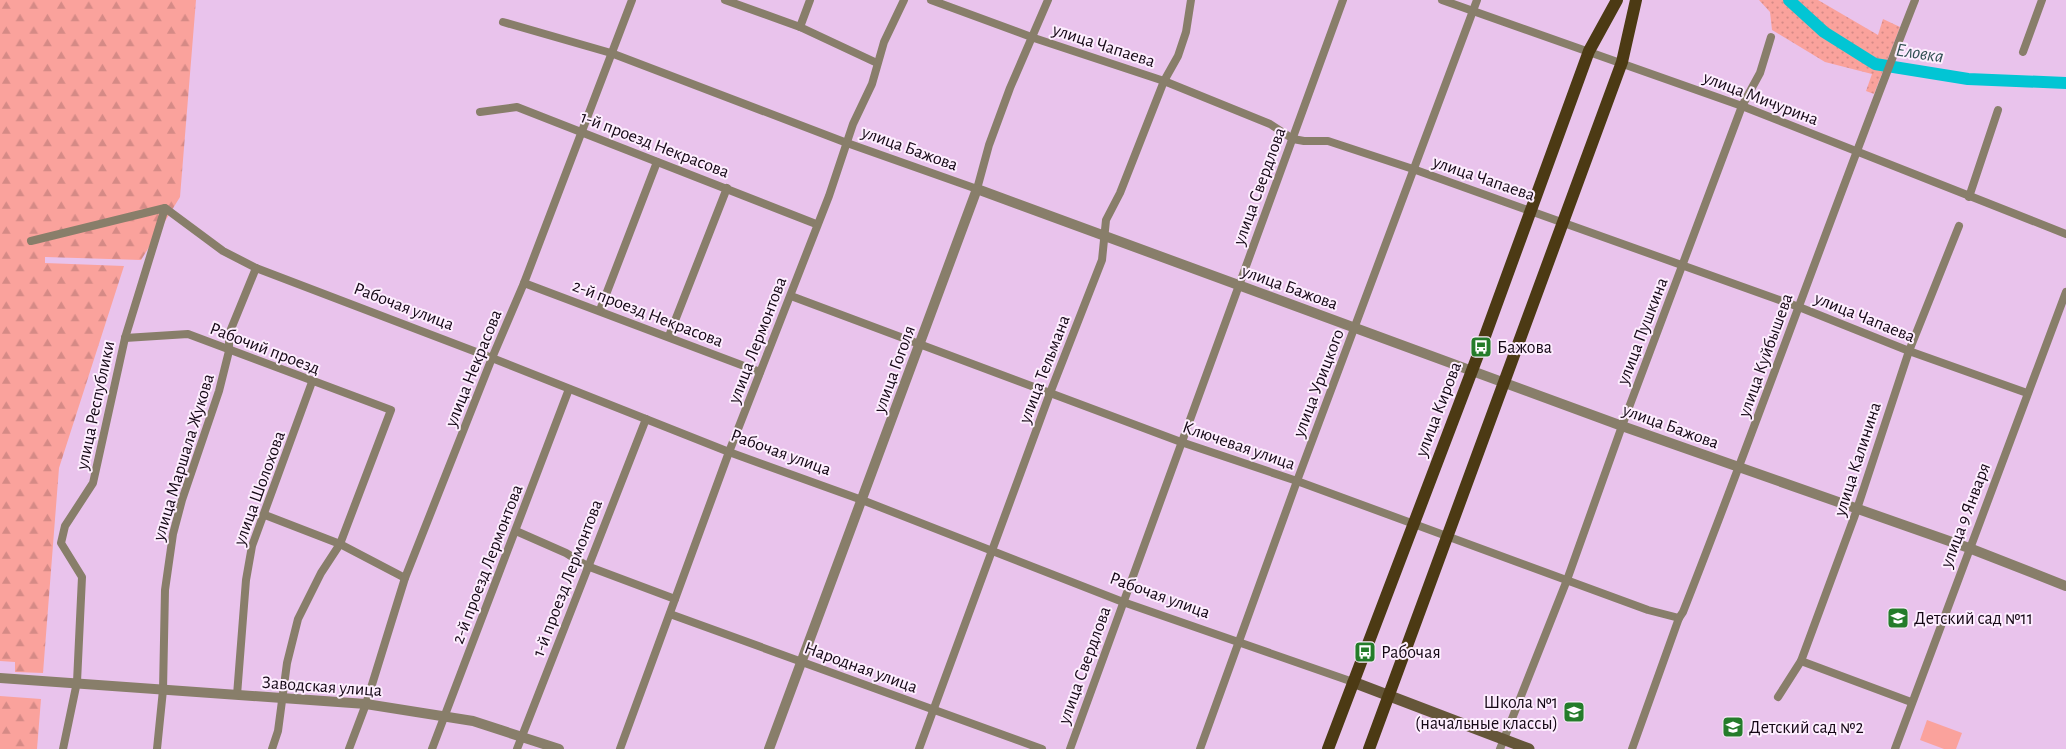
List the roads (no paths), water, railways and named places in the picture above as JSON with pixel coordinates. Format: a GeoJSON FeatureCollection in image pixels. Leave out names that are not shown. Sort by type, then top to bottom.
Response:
{"type":"FeatureCollection","features":[{"type":"Feature","properties":{"kind":"main road","name":"улица Кирова"},"geometry":{"type":"LineString","coordinates":[[1328,749],[1472,371],[1589,51],[1618,0]]}},
{"type":"Feature","properties":{"kind":"main road"},"geometry":{"type":"LineString","coordinates":[[1369,749],[1622,62],[1636,0]]}},
{"type":"Feature","properties":{"kind":"main road","name":"Рабочая улица"},"geometry":{"type":"LineString","coordinates":[[1353,682],[1389,695],[1501,744],[1529,749]]}},
{"type":"Feature","properties":{"kind":"street","name":"улица Некрасова"},"geometry":{"type":"LineString","coordinates":[[349,749],[366,704],[406,578],[492,358],[524,283],[632,0]]}},
{"type":"Feature","properties":{"kind":"street"},"geometry":{"type":"LineString","coordinates":[[725,0],[800,27],[877,63]]}},
{"type":"Feature","properties":{"kind":"street"},"geometry":{"type":"LineString","coordinates":[[800,27],[810,0]]}},
{"type":"Feature","properties":{"kind":"street","name":"улица Лермонтова"},"geometry":{"type":"LineString","coordinates":[[620,749],[729,452],[816,224],[829,196],[853,124],[872,84],[884,42],[904,0]]}},
{"type":"Feature","properties":{"kind":"street","name":"улица Чапаева"},"geometry":{"type":"LineString","coordinates":[[931,0],[1034,38],[1164,81],[1270,124],[1293,139],[1328,141],[1413,169],[1799,307],[1909,351],[2027,393]]}},
{"type":"Feature","properties":{"kind":"street","name":"улица Гоголя"},"geometry":{"type":"LineString","coordinates":[[769,749],[921,343],[1004,104],[1034,38],[1048,0]]}},
{"type":"Feature","properties":{"kind":"street","name":"улица Тельмана"},"geometry":{"type":"LineString","coordinates":[[920,749],[991,551],[1102,260],[1106,220],[1120,193],[1164,81],[1180,48],[1191,0]]}},
{"type":"Feature","properties":{"kind":"street","name":"улица Свердлова"},"geometry":{"type":"LineString","coordinates":[[1070,749],[1343,0]]}},
{"type":"Feature","properties":{"kind":"street","name":"улица Мичурина"},"geometry":{"type":"LineString","coordinates":[[1442,0],[1622,62],[1742,106],[2066,234]]}},
{"type":"Feature","properties":{"kind":"street","name":"улица Урицкого"},"geometry":{"type":"LineString","coordinates":[[1200,749],[1297,481],[1477,0]]}},
{"type":"Feature","properties":{"kind":"street","name":"улица Куйбышева"},"geometry":{"type":"LineString","coordinates":[[1632,749],[1679,618],[1687,603],[1739,468],[1855,152],[1915,0]]}},
{"type":"Feature","properties":{"kind":"street"},"geometry":{"type":"LineString","coordinates":[[2023,52],[2042,0]]}},
{"type":"Feature","properties":{"kind":"street","name":"улица Бажова"},"geometry":{"type":"LineString","coordinates":[[503,22],[611,53],[847,143],[1622,426],[1968,548],[2066,586]]}},
{"type":"Feature","properties":{"kind":"street","name":"улица Пушкина"},"geometry":{"type":"LineString","coordinates":[[1501,744],[1567,580],[1622,426],[1742,106],[1760,73],[1771,37]]}},
{"type":"Feature","properties":{"kind":"street","name":"1-й проезд Некрасова"},"geometry":{"type":"LineString","coordinates":[[480,112],[517,107],[583,131],[816,224]]}},
{"type":"Feature","properties":{"kind":"street"},"geometry":{"type":"LineString","coordinates":[[1969,197],[1998,110]]}},
{"type":"Feature","properties":{"kind":"street"},"geometry":{"type":"LineString","coordinates":[[600,310],[657,162]]}},
{"type":"Feature","properties":{"kind":"street"},"geometry":{"type":"LineString","coordinates":[[669,336],[727,188]]}},
{"type":"Feature","properties":{"kind":"street"},"geometry":{"type":"LineString","coordinates":[[31,241],[164,208]]}},
{"type":"Feature","properties":{"kind":"street","name":"Рабочая улица"},"geometry":{"type":"LineString","coordinates":[[164,208],[223,251],[256,268],[492,358],[729,452],[862,500],[1123,602],[1353,682]]}},
{"type":"Feature","properties":{"kind":"street","name":"улица Республики"},"geometry":{"type":"LineString","coordinates":[[63,749],[77,682],[82,577],[61,543],[65,526],[94,483],[125,338],[164,208]]}},
{"type":"Feature","properties":{"kind":"street","name":"улица Калинина"},"geometry":{"type":"LineString","coordinates":[[1778,697],[1801,661],[1857,508],[1909,351],[1959,226]]}},
{"type":"Feature","properties":{"kind":"street","name":"улица Маршала Жукова"},"geometry":{"type":"LineString","coordinates":[[157,749],[164,690],[165,590],[173,534],[229,351],[229,334],[256,268]]}},
{"type":"Feature","properties":{"kind":"street","name":"2-й проезд Некрасова"},"geometry":{"type":"LineString","coordinates":[[524,283],[669,336],[760,372]]}},
{"type":"Feature","properties":{"kind":"street","name":"улица 9 Января"},"geometry":{"type":"LineString","coordinates":[[1895,749],[1968,548],[2066,292]]}},
{"type":"Feature","properties":{"kind":"street","name":"Ключевая улица"},"geometry":{"type":"LineString","coordinates":[[790,296],[921,343],[1181,442],[1297,481],[1413,526],[1648,610],[1679,618]]}},
{"type":"Feature","properties":{"kind":"street","name":"Рабочий проезд"},"geometry":{"type":"LineString","coordinates":[[125,338],[188,334],[229,351],[391,410],[340,544]]}},
{"type":"Feature","properties":{"kind":"street","name":"улица Шолохова"},"geometry":{"type":"LineString","coordinates":[[237,695],[246,580],[252,546],[312,382]]}},
{"type":"Feature","properties":{"kind":"street","name":"2-й проезд Лермонтова"},"geometry":{"type":"LineString","coordinates":[[432,749],[569,389]]}},
{"type":"Feature","properties":{"kind":"street","name":"1-й проезд Лермонтова"},"geometry":{"type":"LineString","coordinates":[[517,749],[646,419]]}},
{"type":"Feature","properties":{"kind":"street"},"geometry":{"type":"LineString","coordinates":[[265,514],[340,544],[406,578]]}},
{"type":"Feature","properties":{"kind":"street"},"geometry":{"type":"LineString","coordinates":[[516,531],[566,553],[587,566],[675,599]]}},
{"type":"Feature","properties":{"kind":"street"},"geometry":{"type":"LineString","coordinates":[[272,749],[278,731],[284,698],[287,663],[298,619],[321,573],[340,544]]}},
{"type":"Feature","properties":{"kind":"street","name":"Народная улица"},"geometry":{"type":"LineString","coordinates":[[670,614],[1042,749]]}},
{"type":"Feature","properties":{"kind":"street"},"geometry":{"type":"LineString","coordinates":[[1801,661],[1911,702]]}},
{"type":"Feature","properties":{"kind":"street","name":"Заводская улица"},"geometry":{"type":"LineString","coordinates":[[0,678],[366,704],[473,721],[559,749]]}},
{"type":"Feature","properties":{"kind":"waterway","name":"Еловка"},"geometry":{"type":"LineString","coordinates":[[1789,0],[1824,32],[1875,64],[1968,79],[2066,83]]}},
{"type":"Feature","properties":{"kind":"place","name":"Бажова"},"geometry":{"type":"Point","coordinates":[1481,347]}},
{"type":"Feature","properties":{"kind":"place","name":"Детский сад №11"},"geometry":{"type":"Point","coordinates":[1898,618]}},
{"type":"Feature","properties":{"kind":"place","name":"Рабочая"},"geometry":{"type":"Point","coordinates":[1365,652]}},
{"type":"Feature","properties":{"kind":"place","name":"Школа №1 (начальные классы)"},"geometry":{"type":"Point","coordinates":[1574,712]}},
{"type":"Feature","properties":{"kind":"place","name":"Детский сад №2"},"geometry":{"type":"Point","coordinates":[1733,727]}}]}
